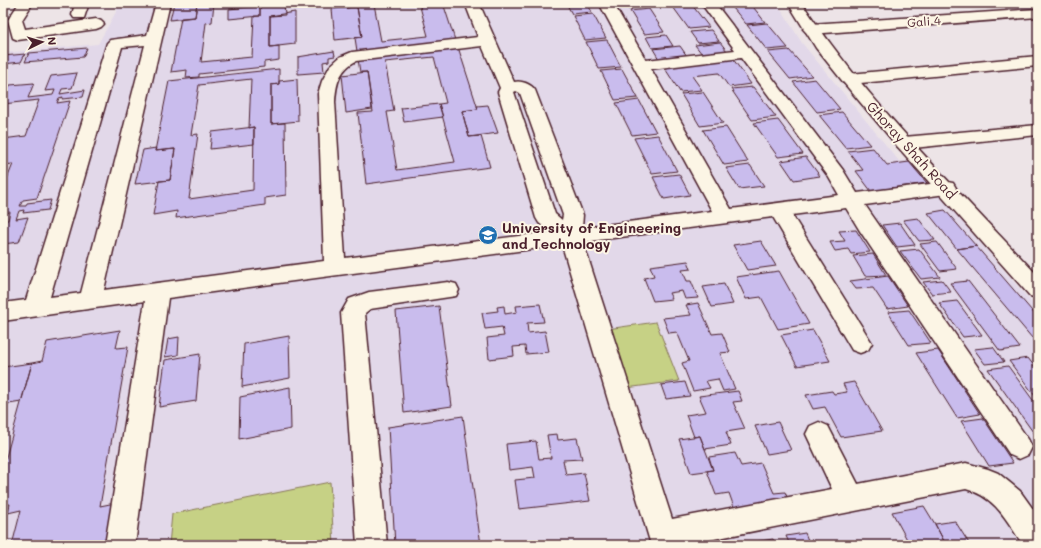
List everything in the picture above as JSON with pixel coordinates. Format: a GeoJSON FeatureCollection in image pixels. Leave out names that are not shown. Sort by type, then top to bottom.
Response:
{"type":"FeatureCollection","features":[{"type":"Feature","properties":{"kind":"street"},"geometry":{"type":"LineString","coordinates":[[26,3],[10,28],[18,35],[96,24]]}},
{"type":"Feature","properties":{"kind":"street"},"geometry":{"type":"LineString","coordinates":[[90,301],[163,3]]}},
{"type":"Feature","properties":{"kind":"street"},"geometry":{"type":"LineString","coordinates":[[472,3],[508,88],[506,92],[546,218],[570,236]]}},
{"type":"Feature","properties":{"kind":"street"},"geometry":{"type":"LineString","coordinates":[[606,3],[725,216]]}},
{"type":"Feature","properties":{"kind":"street"},"geometry":{"type":"LineString","coordinates":[[708,3],[747,53],[836,174],[872,232],[1019,447]]}},
{"type":"Feature","properties":{"kind":"street","name":"Ghoray Shah Road"},"geometry":{"type":"LineString","coordinates":[[795,3],[811,29],[850,79],[904,142],[1034,281]]}},
{"type":"Feature","properties":{"kind":"street","name":"Gali 4"},"geometry":{"type":"LineString","coordinates":[[811,29],[1038,13]]}},
{"type":"Feature","properties":{"kind":"street"},"geometry":{"type":"LineString","coordinates":[[35,308],[115,43],[154,39]]}},
{"type":"Feature","properties":{"kind":"street"},"geometry":{"type":"LineString","coordinates":[[335,267],[326,102],[328,88],[336,67],[352,57],[487,40]]}},
{"type":"Feature","properties":{"kind":"street"},"geometry":{"type":"LineString","coordinates":[[640,65],[747,53]]}},
{"type":"Feature","properties":{"kind":"street"},"geometry":{"type":"LineString","coordinates":[[850,79],[1038,61]]}},
{"type":"Feature","properties":{"kind":"street"},"geometry":{"type":"LineString","coordinates":[[508,88],[523,87],[527,90],[573,215],[570,236],[665,540],[851,499],[966,476],[988,482],[1010,500],[1038,541]]}},
{"type":"Feature","properties":{"kind":"street"},"geometry":{"type":"LineString","coordinates":[[904,142],[1038,130]]}},
{"type":"Feature","properties":{"kind":"street"},"geometry":{"type":"LineString","coordinates":[[3,312],[570,236],[946,188]]}},
{"type":"Feature","properties":{"kind":"street"},"geometry":{"type":"LineString","coordinates":[[779,210],[860,344]]}},
{"type":"Feature","properties":{"kind":"street"},"geometry":{"type":"LineString","coordinates":[[372,545],[353,313],[357,305],[369,302],[448,290]]}},
{"type":"Feature","properties":{"kind":"street"},"geometry":{"type":"LineString","coordinates":[[120,545],[158,292]]}},
{"type":"Feature","properties":{"kind":"street"},"geometry":{"type":"LineString","coordinates":[[819,434],[851,499]]}},
{"type":"Feature","properties":{"kind":"shaded area","name":"University of Engineering and Technology"},"geometry":{"type":"Polygon","coordinates":[[[121,3],[777,3],[802,43],[899,161],[909,160],[1038,310],[1038,545],[3,545],[3,53],[98,44],[121,3]]]}},
{"type":"Feature","properties":{"kind":"green space"},"geometry":{"type":"Polygon","coordinates":[[[656,322],[679,381],[626,388],[607,329],[656,322]]]}},
{"type":"Feature","properties":{"kind":"green space"},"geometry":{"type":"Polygon","coordinates":[[[330,482],[334,545],[169,545],[172,514],[330,482]]]}},
{"type":"Feature","properties":{"kind":"building"},"geometry":{"type":"Polygon","coordinates":[[[174,3],[197,3],[195,17],[170,20],[174,3]]]}},
{"type":"Feature","properties":{"kind":"building"},"geometry":{"type":"Polygon","coordinates":[[[197,3],[214,3],[212,22],[206,23],[201,62],[252,57],[254,16],[260,16],[260,3],[284,3],[285,15],[270,16],[270,47],[279,46],[279,60],[264,62],[264,67],[199,74],[199,77],[186,78],[187,70],[171,72],[181,18],[195,17],[197,3]]]}},
{"type":"Feature","properties":{"kind":"building"},"geometry":{"type":"Polygon","coordinates":[[[342,3],[374,4],[381,41],[428,36],[419,3],[443,3],[455,40],[357,51],[355,38],[362,37],[357,7],[343,8],[342,3]]]}},
{"type":"Feature","properties":{"kind":"building"},"geometry":{"type":"Polygon","coordinates":[[[566,3],[587,3],[592,12],[572,14],[566,3]]]}},
{"type":"Feature","properties":{"kind":"building"},"geometry":{"type":"Polygon","coordinates":[[[625,3],[645,3],[648,7],[628,9],[625,3]]]}},
{"type":"Feature","properties":{"kind":"building"},"geometry":{"type":"Polygon","coordinates":[[[729,3],[750,3],[765,22],[746,24],[729,3]]]}},
{"type":"Feature","properties":{"kind":"building"},"geometry":{"type":"Polygon","coordinates":[[[692,5],[709,27],[689,29],[673,7],[692,5]]]}},
{"type":"Feature","properties":{"kind":"building"},"geometry":{"type":"Polygon","coordinates":[[[260,6],[260,16],[229,19],[229,9],[260,6]]]}},
{"type":"Feature","properties":{"kind":"building"},"geometry":{"type":"Polygon","coordinates":[[[357,7],[362,37],[335,40],[332,9],[357,7]]]}},
{"type":"Feature","properties":{"kind":"building"},"geometry":{"type":"Polygon","coordinates":[[[649,9],[664,32],[644,34],[630,11],[649,9]]]}},
{"type":"Feature","properties":{"kind":"building"},"geometry":{"type":"Polygon","coordinates":[[[295,12],[295,44],[270,47],[270,16],[295,12]]]}},
{"type":"Feature","properties":{"kind":"building"},"geometry":{"type":"Polygon","coordinates":[[[593,14],[606,38],[585,40],[573,16],[593,14]]]}},
{"type":"Feature","properties":{"kind":"building"},"geometry":{"type":"Polygon","coordinates":[[[767,23],[788,48],[767,50],[747,25],[767,23]]]}},
{"type":"Feature","properties":{"kind":"building"},"geometry":{"type":"Polygon","coordinates":[[[711,30],[719,41],[698,43],[690,32],[711,30]]]}},
{"type":"Feature","properties":{"kind":"building"},"geometry":{"type":"Polygon","coordinates":[[[666,35],[673,46],[652,48],[646,37],[666,35]]]}},
{"type":"Feature","properties":{"kind":"building"},"geometry":{"type":"Polygon","coordinates":[[[607,40],[621,67],[599,69],[586,42],[607,40]]]}},
{"type":"Feature","properties":{"kind":"building"},"geometry":{"type":"Polygon","coordinates":[[[720,42],[727,51],[702,54],[695,45],[720,42]]]}},
{"type":"Feature","properties":{"kind":"building"},"geometry":{"type":"Polygon","coordinates":[[[680,46],[687,56],[659,59],[653,49],[680,46]]]}},
{"type":"Feature","properties":{"kind":"building"},"geometry":{"type":"Polygon","coordinates":[[[458,47],[478,109],[462,111],[469,137],[481,136],[490,167],[366,184],[358,113],[373,112],[367,72],[360,72],[358,59],[458,47]],[[434,57],[385,62],[394,111],[387,112],[397,170],[455,162],[439,104],[446,103],[434,57]]]}},
{"type":"Feature","properties":{"kind":"building"},"geometry":{"type":"Polygon","coordinates":[[[87,48],[83,57],[25,62],[29,53],[87,48]]]}},
{"type":"Feature","properties":{"kind":"building"},"geometry":{"type":"Polygon","coordinates":[[[789,50],[812,76],[790,79],[768,52],[789,50]]]}},
{"type":"Feature","properties":{"kind":"building"},"geometry":{"type":"Polygon","coordinates":[[[334,51],[335,56],[329,57],[329,61],[323,62],[324,72],[298,74],[298,57],[334,51]]]}},
{"type":"Feature","properties":{"kind":"building"},"geometry":{"type":"Polygon","coordinates":[[[25,54],[21,62],[3,64],[3,56],[25,54]]]}},
{"type":"Feature","properties":{"kind":"building"},"geometry":{"type":"Polygon","coordinates":[[[733,59],[751,84],[729,87],[719,73],[692,76],[702,90],[680,92],[664,67],[733,59]]]}},
{"type":"Feature","properties":{"kind":"building"},"geometry":{"type":"Polygon","coordinates":[[[279,69],[279,84],[271,85],[271,124],[285,123],[286,195],[265,198],[265,205],[176,218],[177,211],[153,215],[159,181],[170,180],[175,149],[155,151],[169,81],[279,69]],[[251,79],[199,85],[191,135],[198,134],[189,199],[253,190],[254,127],[249,128],[251,79]]]}},
{"type":"Feature","properties":{"kind":"building"},"geometry":{"type":"Polygon","coordinates":[[[622,69],[638,98],[615,100],[601,71],[622,69]]]}},
{"type":"Feature","properties":{"kind":"building"},"geometry":{"type":"Polygon","coordinates":[[[367,72],[372,109],[346,113],[342,75],[367,72]]]}},
{"type":"Feature","properties":{"kind":"building"},"geometry":{"type":"Polygon","coordinates":[[[77,73],[72,88],[62,89],[60,94],[85,90],[83,97],[59,98],[57,103],[70,101],[37,198],[23,200],[20,206],[26,206],[27,203],[51,200],[48,210],[23,213],[24,210],[19,211],[16,219],[28,217],[19,242],[3,244],[3,221],[8,220],[10,212],[3,213],[3,189],[13,164],[3,165],[3,139],[26,136],[39,100],[3,104],[3,101],[10,85],[34,83],[28,98],[53,95],[55,90],[45,91],[51,76],[77,73]]]}},
{"type":"Feature","properties":{"kind":"building"},"geometry":{"type":"Polygon","coordinates":[[[297,79],[298,121],[271,124],[271,85],[279,84],[279,81],[297,79]]]}},
{"type":"Feature","properties":{"kind":"building"},"geometry":{"type":"Polygon","coordinates":[[[815,79],[840,109],[817,112],[793,82],[815,79]]]}},
{"type":"Feature","properties":{"kind":"building"},"geometry":{"type":"Polygon","coordinates":[[[753,87],[776,117],[752,120],[731,89],[753,87]]]}},
{"type":"Feature","properties":{"kind":"building"},"geometry":{"type":"Polygon","coordinates":[[[703,92],[723,123],[700,126],[681,94],[703,92]]]}},
{"type":"Feature","properties":{"kind":"building"},"geometry":{"type":"Polygon","coordinates":[[[639,100],[656,132],[632,135],[616,103],[639,100]]]}},
{"type":"Feature","properties":{"kind":"building"},"geometry":{"type":"Polygon","coordinates":[[[439,104],[443,117],[404,122],[401,108],[439,104]]]}},
{"type":"Feature","properties":{"kind":"building"},"geometry":{"type":"Polygon","coordinates":[[[488,105],[498,133],[469,137],[462,111],[478,109],[477,106],[488,105]]]}},
{"type":"Feature","properties":{"kind":"building"},"geometry":{"type":"Polygon","coordinates":[[[842,112],[870,145],[846,148],[819,115],[842,112]]]}},
{"type":"Feature","properties":{"kind":"building"},"geometry":{"type":"Polygon","coordinates":[[[778,120],[803,154],[778,157],[754,123],[778,120]]]}},
{"type":"Feature","properties":{"kind":"building"},"geometry":{"type":"Polygon","coordinates":[[[254,127],[254,144],[210,149],[212,132],[254,127]]]}},
{"type":"Feature","properties":{"kind":"building"},"geometry":{"type":"Polygon","coordinates":[[[726,127],[748,162],[724,165],[703,130],[726,127]]]}},
{"type":"Feature","properties":{"kind":"building"},"geometry":{"type":"Polygon","coordinates":[[[658,135],[677,171],[652,174],[634,138],[658,135]]]}},
{"type":"Feature","properties":{"kind":"building"},"geometry":{"type":"Polygon","coordinates":[[[156,148],[155,151],[175,149],[170,180],[135,184],[143,150],[156,148]]]}},
{"type":"Feature","properties":{"kind":"building"},"geometry":{"type":"Polygon","coordinates":[[[873,148],[887,165],[909,162],[927,183],[871,191],[856,171],[863,170],[848,151],[873,148]]]}},
{"type":"Feature","properties":{"kind":"building"},"geometry":{"type":"Polygon","coordinates":[[[806,157],[820,176],[794,180],[781,161],[806,157]]]}},
{"type":"Feature","properties":{"kind":"building"},"geometry":{"type":"Polygon","coordinates":[[[750,165],[764,186],[739,189],[726,168],[750,165]]]}},
{"type":"Feature","properties":{"kind":"building"},"geometry":{"type":"Polygon","coordinates":[[[679,174],[690,195],[664,199],[653,177],[679,174]]]}},
{"type":"Feature","properties":{"kind":"building"},"geometry":{"type":"Polygon","coordinates":[[[945,210],[976,246],[957,249],[928,213],[945,210]]]}},
{"type":"Feature","properties":{"kind":"building"},"geometry":{"type":"Polygon","coordinates":[[[918,218],[935,240],[919,241],[903,220],[918,218]]]}},
{"type":"Feature","properties":{"kind":"building"},"geometry":{"type":"Polygon","coordinates":[[[900,223],[915,245],[897,247],[882,225],[900,223]]]}},
{"type":"Feature","properties":{"kind":"building"},"geometry":{"type":"Polygon","coordinates":[[[856,230],[870,252],[851,254],[848,249],[835,251],[830,242],[845,241],[839,231],[856,230]]]}},
{"type":"Feature","properties":{"kind":"building"},"geometry":{"type":"Polygon","coordinates":[[[761,241],[776,266],[747,270],[733,245],[761,241]]]}},
{"type":"Feature","properties":{"kind":"building"},"geometry":{"type":"Polygon","coordinates":[[[937,242],[957,269],[940,271],[920,244],[937,242]]]}},
{"type":"Feature","properties":{"kind":"building"},"geometry":{"type":"Polygon","coordinates":[[[976,246],[1038,318],[1038,345],[957,249],[976,246]]]}},
{"type":"Feature","properties":{"kind":"building"},"geometry":{"type":"Polygon","coordinates":[[[919,249],[940,277],[921,279],[900,251],[919,249]]]}},
{"type":"Feature","properties":{"kind":"building"},"geometry":{"type":"Polygon","coordinates":[[[873,254],[886,275],[865,276],[853,256],[873,254]]]}},
{"type":"Feature","properties":{"kind":"building"},"geometry":{"type":"Polygon","coordinates":[[[688,261],[691,269],[682,270],[687,281],[691,281],[698,298],[685,299],[682,291],[669,293],[672,299],[653,301],[644,278],[654,276],[650,266],[688,261]]]}},
{"type":"Feature","properties":{"kind":"building"},"geometry":{"type":"Polygon","coordinates":[[[779,271],[809,324],[778,329],[761,297],[746,299],[736,277],[779,271]]]}},
{"type":"Feature","properties":{"kind":"building"},"geometry":{"type":"Polygon","coordinates":[[[888,276],[908,306],[887,309],[873,288],[856,289],[850,281],[888,276]]]}},
{"type":"Feature","properties":{"kind":"building"},"geometry":{"type":"Polygon","coordinates":[[[942,280],[951,292],[932,294],[923,282],[942,280]]]}},
{"type":"Feature","properties":{"kind":"building"},"geometry":{"type":"Polygon","coordinates":[[[968,281],[1020,348],[1000,351],[950,283],[968,281]]]}},
{"type":"Feature","properties":{"kind":"building"},"geometry":{"type":"Polygon","coordinates":[[[724,284],[733,304],[712,307],[703,287],[724,284]]]}},
{"type":"Feature","properties":{"kind":"building"},"geometry":{"type":"Polygon","coordinates":[[[957,301],[982,335],[963,337],[939,303],[957,301]]]}},
{"type":"Feature","properties":{"kind":"building"},"geometry":{"type":"Polygon","coordinates":[[[698,303],[712,334],[722,333],[730,352],[720,353],[735,389],[723,391],[718,379],[706,381],[710,388],[693,391],[682,363],[689,361],[677,332],[669,333],[663,318],[691,315],[686,305],[698,303]]]}},
{"type":"Feature","properties":{"kind":"building"},"geometry":{"type":"Polygon","coordinates":[[[540,304],[544,322],[527,323],[528,333],[545,331],[549,352],[526,354],[525,346],[513,347],[514,356],[489,359],[487,338],[504,336],[502,327],[485,329],[482,313],[498,311],[497,307],[504,306],[505,314],[517,312],[516,306],[540,304]]]}},
{"type":"Feature","properties":{"kind":"building"},"geometry":{"type":"Polygon","coordinates":[[[439,306],[452,406],[404,413],[396,311],[439,306]]]}},
{"type":"Feature","properties":{"kind":"building"},"geometry":{"type":"Polygon","coordinates":[[[909,310],[931,343],[909,345],[888,312],[909,310]]]}},
{"type":"Feature","properties":{"kind":"building"},"geometry":{"type":"Polygon","coordinates":[[[120,330],[116,348],[128,347],[100,506],[115,503],[109,545],[12,545],[21,510],[8,513],[10,504],[3,505],[3,468],[32,363],[42,361],[47,342],[120,330]]]}},
{"type":"Feature","properties":{"kind":"building"},"geometry":{"type":"Polygon","coordinates":[[[813,330],[830,361],[797,366],[781,335],[813,330]]]}},
{"type":"Feature","properties":{"kind":"building"},"geometry":{"type":"Polygon","coordinates":[[[289,336],[290,378],[242,387],[244,344],[289,336]]]}},
{"type":"Feature","properties":{"kind":"building"},"geometry":{"type":"Polygon","coordinates":[[[179,337],[178,355],[165,357],[168,339],[179,337]]]}},
{"type":"Feature","properties":{"kind":"building"},"geometry":{"type":"Polygon","coordinates":[[[993,347],[1004,362],[985,364],[974,349],[993,347]]]}},
{"type":"Feature","properties":{"kind":"building"},"geometry":{"type":"Polygon","coordinates":[[[938,350],[980,414],[957,418],[916,353],[938,350]]]}},
{"type":"Feature","properties":{"kind":"building"},"geometry":{"type":"Polygon","coordinates":[[[200,354],[196,401],[159,407],[165,360],[200,354]]]}},
{"type":"Feature","properties":{"kind":"building"},"geometry":{"type":"Polygon","coordinates":[[[1028,358],[1038,371],[1038,400],[1009,361],[1028,358]]]}},
{"type":"Feature","properties":{"kind":"building"},"geometry":{"type":"Polygon","coordinates":[[[32,363],[21,402],[3,405],[3,367],[32,363]]]}},
{"type":"Feature","properties":{"kind":"building"},"geometry":{"type":"Polygon","coordinates":[[[1008,366],[1038,407],[1038,439],[988,369],[1008,366]]]}},
{"type":"Feature","properties":{"kind":"building"},"geometry":{"type":"Polygon","coordinates":[[[685,382],[690,396],[666,399],[661,385],[685,382]]]}},
{"type":"Feature","properties":{"kind":"building"},"geometry":{"type":"Polygon","coordinates":[[[854,382],[882,431],[841,437],[825,407],[813,409],[806,395],[832,391],[834,394],[847,392],[843,384],[854,382]]]}},
{"type":"Feature","properties":{"kind":"building"},"geometry":{"type":"Polygon","coordinates":[[[290,387],[291,429],[239,439],[240,397],[290,387]]]}},
{"type":"Feature","properties":{"kind":"building"},"geometry":{"type":"Polygon","coordinates":[[[738,391],[742,401],[733,402],[745,429],[726,432],[731,445],[705,449],[700,436],[694,437],[686,415],[706,412],[699,396],[738,391]]]}},
{"type":"Feature","properties":{"kind":"building"},"geometry":{"type":"Polygon","coordinates":[[[463,416],[481,545],[395,545],[388,427],[463,416]]]}},
{"type":"Feature","properties":{"kind":"building"},"geometry":{"type":"Polygon","coordinates":[[[983,418],[1013,463],[989,466],[961,421],[983,418]]]}},
{"type":"Feature","properties":{"kind":"building"},"geometry":{"type":"Polygon","coordinates":[[[778,422],[791,450],[767,454],[755,426],[778,422]]]}},
{"type":"Feature","properties":{"kind":"building"},"geometry":{"type":"Polygon","coordinates":[[[557,434],[558,440],[577,438],[582,459],[563,460],[566,475],[584,473],[590,501],[519,509],[515,480],[535,478],[533,467],[509,470],[506,444],[536,441],[539,459],[551,458],[547,435],[557,434]]]}},
{"type":"Feature","properties":{"kind":"building"},"geometry":{"type":"Polygon","coordinates":[[[700,436],[713,470],[691,473],[679,439],[700,436]]]}},
{"type":"Feature","properties":{"kind":"building"},"geometry":{"type":"Polygon","coordinates":[[[735,453],[741,466],[761,463],[774,493],[785,492],[789,502],[735,510],[729,493],[716,495],[707,471],[713,470],[709,457],[735,453]]]}},
{"type":"Feature","properties":{"kind":"building"},"geometry":{"type":"Polygon","coordinates":[[[924,506],[946,545],[910,545],[892,512],[924,506]]]}},
{"type":"Feature","properties":{"kind":"building"},"geometry":{"type":"Polygon","coordinates":[[[955,521],[970,545],[946,545],[935,524],[955,521]]]}},
{"type":"Feature","properties":{"kind":"building"},"geometry":{"type":"Polygon","coordinates":[[[805,533],[810,545],[790,545],[786,536],[805,533]]]}},
{"type":"Feature","properties":{"kind":"building"},"geometry":{"type":"Polygon","coordinates":[[[773,539],[775,545],[749,545],[748,543],[773,539]]]}},
{"type":"Feature","properties":{"kind":"place","name":"University of Engineering and Technology"},"geometry":{"type":"Point","coordinates":[488,235]}}]}
